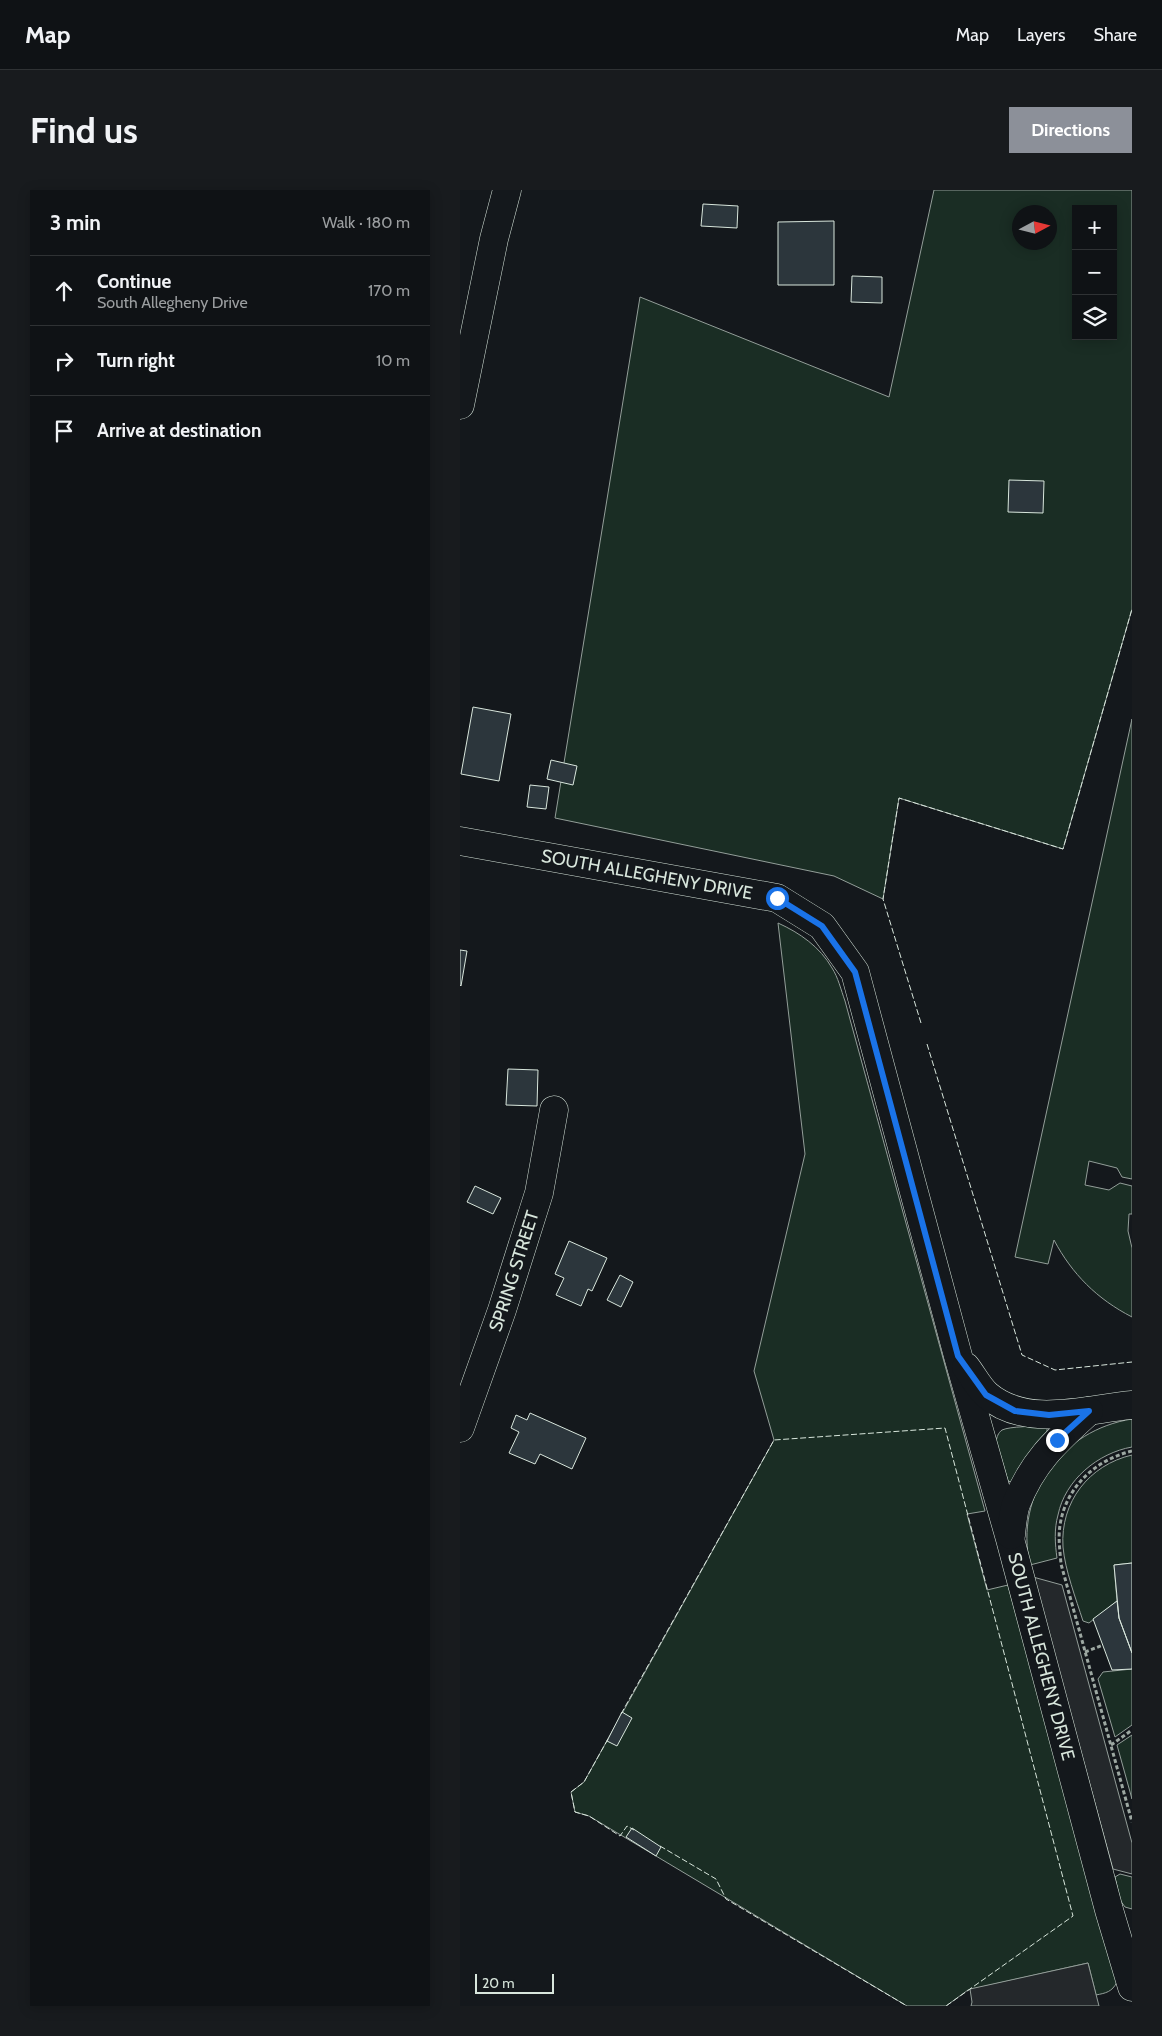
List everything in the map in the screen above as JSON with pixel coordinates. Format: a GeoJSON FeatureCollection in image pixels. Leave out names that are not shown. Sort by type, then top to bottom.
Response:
{"type":"FeatureCollection","features":[{"type":"Feature","properties":{"kind":"street"},"geometry":{"type":"LineString","coordinates":[[460,404],[494,239],[507,190]]}},
{"type":"Feature","properties":{"kind":"street","name":"SOUTH ALLEGHENY DRIVE"},"geometry":{"type":"LineString","coordinates":[[460,841],[777,898],[822,926],[855,972],[1109,1910],[1128,1948],[1132,1987]]}},
{"type":"Feature","properties":{"kind":"street","name":"SPRING STREET"},"geometry":{"type":"LineString","coordinates":[[460,1428],[502,1310],[538,1193],[554,1110]]}},
{"type":"Feature","properties":{"kind":"street","name":"SOUTH ALLEGHENY DRIVE"},"geometry":{"type":"LineString","coordinates":[[958,1356],[986,1395],[1015,1411],[1049,1415],[1132,1404]]}},
{"type":"Feature","properties":{"kind":"street"},"geometry":{"type":"LineString","coordinates":[[1010,1539],[1016,1506],[1036,1464],[1057,1440],[1089,1411]]}},
{"type":"Feature","properties":{"kind":"path"},"geometry":{"type":"LineString","coordinates":[[1132,1451],[1111,1457],[1085,1475],[1068,1498],[1063,1510],[1060,1526],[1061,1564],[1132,1822]]}},
{"type":"Feature","properties":{"kind":"path"},"geometry":{"type":"LineString","coordinates":[[1085,1652],[1103,1645]]}},
{"type":"Feature","properties":{"kind":"path"},"geometry":{"type":"LineString","coordinates":[[1111,1745],[1132,1730]]}},
{"type":"Feature","properties":{"kind":"green space"},"geometry":{"type":"Polygon","coordinates":[[[934,190],[1132,190],[1132,609],[1063,849],[899,798],[883,899],[834,876],[555,818],[640,297],[889,397],[934,190]]]}},
{"type":"Feature","properties":{"kind":"green space"},"geometry":{"type":"Polygon","coordinates":[[[1132,719],[1132,1179],[1122,1177],[1117,1168],[1089,1161],[1085,1185],[1109,1190],[1120,1183],[1132,1186],[1132,1214],[1129,1214],[1128,1231],[1132,1248],[1132,1317],[1119,1310],[1087,1285],[1077,1275],[1054,1240],[1048,1264],[1015,1257],[1132,719]]]}},
{"type":"Feature","properties":{"kind":"green space"},"geometry":{"type":"Polygon","coordinates":[[[778,923],[802,936],[822,954],[838,979],[845,1001],[985,1511],[967,1514],[987,1590],[1008,1585],[1117,1982],[1106,1993],[1096,1995],[1088,1963],[968,1990],[946,2006],[907,2006],[589,1816],[575,1812],[571,1792],[584,1782],[774,1440],[754,1371],[805,1154],[778,923]]]}},
{"type":"Feature","properties":{"kind":"green space"},"geometry":{"type":"Polygon","coordinates":[[[1132,1419],[1132,1447],[1119,1450],[1095,1462],[1085,1470],[1068,1490],[1062,1502],[1057,1520],[1055,1536],[1057,1558],[1030,1565],[1027,1539],[1029,1514],[1037,1491],[1049,1470],[1065,1451],[1084,1436],[1107,1426],[1132,1419]]]}},
{"type":"Feature","properties":{"kind":"green space"},"geometry":{"type":"Polygon","coordinates":[[[1043,1425],[1047,1427],[1047,1435],[1011,1482],[1008,1481],[996,1441],[999,1434],[1002,1430],[1006,1429],[1043,1425]]]}},
{"type":"Feature","properties":{"kind":"green space"},"geometry":{"type":"Polygon","coordinates":[[[1132,1455],[1132,1563],[1114,1565],[1117,1601],[1089,1623],[1083,1621],[1066,1565],[1063,1531],[1066,1515],[1080,1488],[1090,1477],[1103,1467],[1132,1455]]]}},
{"type":"Feature","properties":{"kind":"green space"},"geometry":{"type":"Polygon","coordinates":[[[1132,1669],[1132,1725],[1115,1737],[1098,1679],[1103,1672],[1132,1669]]]}},
{"type":"Feature","properties":{"kind":"green space"},"geometry":{"type":"Polygon","coordinates":[[[1132,1735],[1132,1799],[1117,1745],[1132,1735]]]}},
{"type":"Feature","properties":{"kind":"green space"},"geometry":{"type":"Polygon","coordinates":[[[1120,1874],[1132,1877],[1132,1909],[1125,1907],[1120,1900],[1115,1877],[1120,1874]]]}},
{"type":"Feature","properties":{"kind":"shaded area"},"geometry":{"type":"Polygon","coordinates":[[[1033,1577],[1062,1585],[1132,1843],[1132,1874],[1113,1869],[1033,1577]]]}},
{"type":"Feature","properties":{"kind":"shaded area"},"geometry":{"type":"Polygon","coordinates":[[[1088,1963],[1099,2006],[971,2006],[970,1989],[1088,1963]]]}},
{"type":"Feature","properties":{"kind":"building"},"geometry":{"type":"Polygon","coordinates":[[[703,204],[738,206],[737,228],[701,226],[703,204]]]}},
{"type":"Feature","properties":{"kind":"building"},"geometry":{"type":"Polygon","coordinates":[[[834,221],[834,285],[778,285],[778,222],[834,221]]]}},
{"type":"Feature","properties":{"kind":"building"},"geometry":{"type":"Polygon","coordinates":[[[852,276],[882,277],[882,303],[851,302],[852,276]]]}},
{"type":"Feature","properties":{"kind":"building"},"geometry":{"type":"Polygon","coordinates":[[[1009,480],[1044,481],[1043,513],[1008,512],[1009,480]]]}},
{"type":"Feature","properties":{"kind":"building"},"geometry":{"type":"Polygon","coordinates":[[[473,707],[511,714],[499,781],[461,774],[473,707]]]}},
{"type":"Feature","properties":{"kind":"building"},"geometry":{"type":"Polygon","coordinates":[[[551,760],[577,766],[573,785],[547,779],[551,760]]]}},
{"type":"Feature","properties":{"kind":"building"},"geometry":{"type":"Polygon","coordinates":[[[530,785],[549,787],[546,809],[527,807],[530,785]]]}},
{"type":"Feature","properties":{"kind":"building"},"geometry":{"type":"Polygon","coordinates":[[[460,950],[467,951],[461,986],[460,985],[460,950]]]}},
{"type":"Feature","properties":{"kind":"building"},"geometry":{"type":"Polygon","coordinates":[[[508,1069],[538,1070],[537,1106],[506,1105],[508,1069]]]}},
{"type":"Feature","properties":{"kind":"building"},"geometry":{"type":"Polygon","coordinates":[[[475,1186],[501,1198],[493,1214],[467,1202],[475,1186]]]}},
{"type":"Feature","properties":{"kind":"building"},"geometry":{"type":"Polygon","coordinates":[[[569,1241],[607,1258],[592,1291],[588,1289],[581,1306],[556,1295],[564,1278],[555,1274],[569,1241]]]}},
{"type":"Feature","properties":{"kind":"building"},"geometry":{"type":"Polygon","coordinates":[[[620,1275],[633,1282],[621,1307],[607,1300],[620,1275]]]}},
{"type":"Feature","properties":{"kind":"building"},"geometry":{"type":"Polygon","coordinates":[[[530,1413],[586,1438],[572,1469],[540,1454],[535,1464],[509,1453],[519,1432],[511,1428],[516,1415],[527,1420],[530,1413]]]}},
{"type":"Feature","properties":{"kind":"building"},"geometry":{"type":"Polygon","coordinates":[[[1132,1563],[1132,1653],[1119,1618],[1114,1565],[1132,1563]]]}},
{"type":"Feature","properties":{"kind":"building"},"geometry":{"type":"Polygon","coordinates":[[[1117,1601],[1119,1618],[1132,1653],[1132,1669],[1112,1670],[1093,1619],[1117,1601]]]}},
{"type":"Feature","properties":{"kind":"building"},"geometry":{"type":"Polygon","coordinates":[[[622,1712],[632,1718],[617,1746],[607,1741],[622,1712]]]}},
{"type":"Feature","properties":{"kind":"building"},"geometry":{"type":"Polygon","coordinates":[[[632,1828],[661,1847],[656,1856],[626,1837],[632,1828]]]}},
{"type":"Feature","properties":{"kind":"fence"},"geometry":{"type":"LineString","coordinates":[[921,1023],[883,899],[899,798],[1063,849],[1132,609]]}},
{"type":"Feature","properties":{"kind":"fence"},"geometry":{"type":"LineString","coordinates":[[927,1044],[1022,1355],[1055,1370],[1132,1362]]}},
{"type":"Feature","properties":{"kind":"fence"},"geometry":{"type":"LineString","coordinates":[[621,1714],[774,1440],[945,1428],[1073,1916],[946,2006]]}},
{"type":"Feature","properties":{"kind":"fence"},"geometry":{"type":"LineString","coordinates":[[608,1739],[584,1782],[571,1792],[575,1812],[589,1816],[620,1836],[627,1826],[634,1830]]}},
{"type":"Feature","properties":{"kind":"fence"},"geometry":{"type":"LineString","coordinates":[[660,1846],[716,1879],[726,1899],[907,2006]]}},
{"type":"Feature","properties":{"kind":"route"},"geometry":{"type":"LineString","coordinates":[[777,898],[822,926],[855,972],[958,1356],[986,1395],[1015,1411],[1049,1415],[1089,1411],[1057,1440]]}}]}
